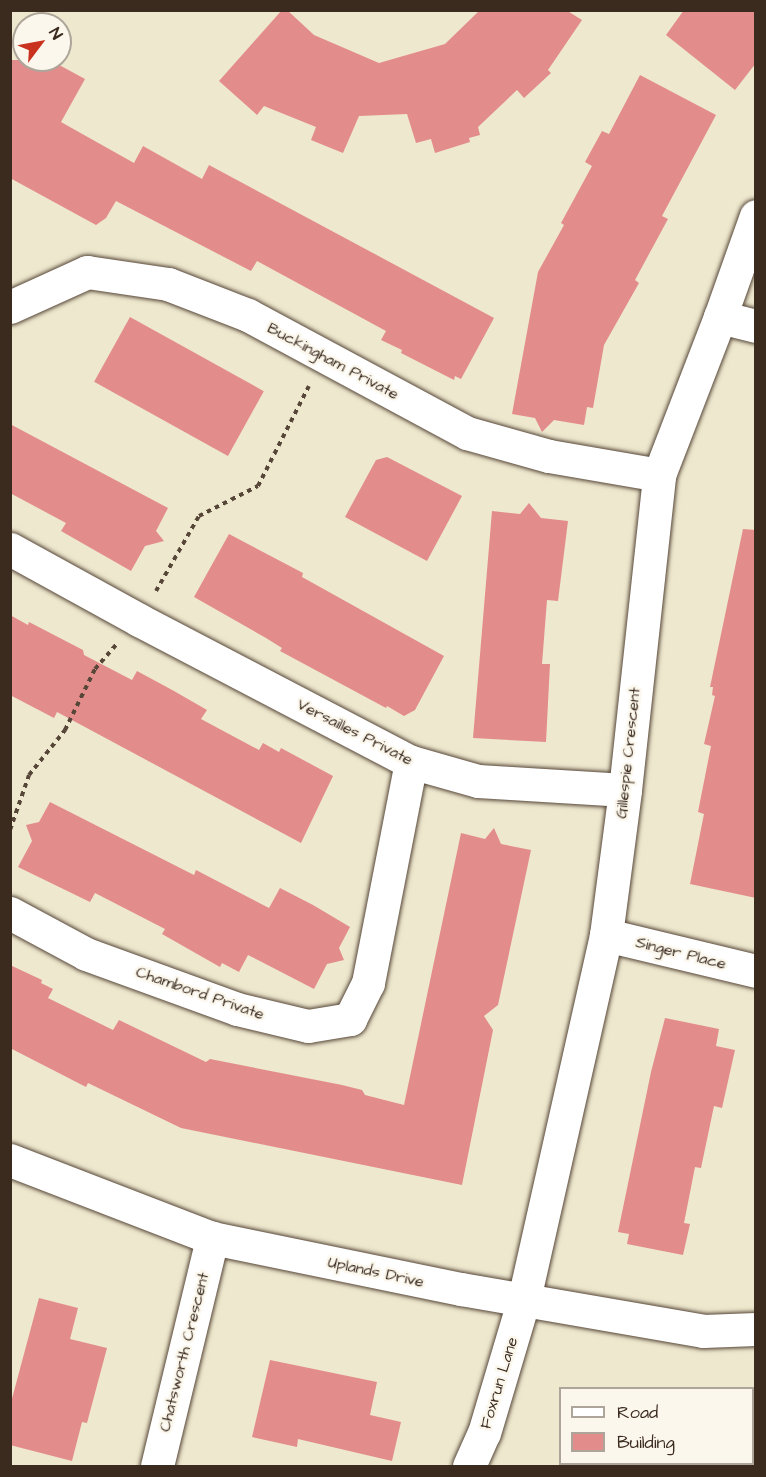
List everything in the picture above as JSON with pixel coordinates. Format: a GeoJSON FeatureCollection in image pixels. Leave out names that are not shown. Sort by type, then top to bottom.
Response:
{"type":"FeatureCollection","features":[{"type":"Feature","properties":{"kind":"street","name":"Gillespie Crescent"},"geometry":{"type":"LineString","coordinates":[[524,1299],[606,934],[625,790],[659,475],[756,216]]}},
{"type":"Feature","properties":{"kind":"street","name":"Buckingham Private"},"geometry":{"type":"LineString","coordinates":[[10,307],[87,272],[168,284],[248,315],[467,433],[549,456],[659,475]]}},
{"type":"Feature","properties":{"kind":"street"},"geometry":{"type":"LineString","coordinates":[[720,317],[756,326]]}},
{"type":"Feature","properties":{"kind":"street","name":"Versailles Private"},"geometry":{"type":"LineString","coordinates":[[10,549],[139,620],[411,762],[478,781],[625,790]]}},
{"type":"Feature","properties":{"kind":"street","name":"Chambord Private"},"geometry":{"type":"LineString","coordinates":[[10,913],[86,954],[237,1009],[309,1026],[350,1019],[368,983],[411,762]]}},
{"type":"Feature","properties":{"kind":"street","name":"Singer Place"},"geometry":{"type":"LineString","coordinates":[[606,934],[756,970]]}},
{"type":"Feature","properties":{"kind":"street","name":"Uplands Drive"},"geometry":{"type":"LineString","coordinates":[[10,1160],[212,1238],[461,1289],[703,1330],[756,1329]]}},
{"type":"Feature","properties":{"kind":"street","name":"Chatsworth Crescent"},"geometry":{"type":"LineString","coordinates":[[157,1467],[212,1238]]}},
{"type":"Feature","properties":{"kind":"street","name":"Foxrun Lane"},"geometry":{"type":"LineString","coordinates":[[469,1467],[484,1433],[524,1299]]}},
{"type":"Feature","properties":{"kind":"path"},"geometry":{"type":"LineString","coordinates":[[10,830],[29,775],[65,730],[95,669],[139,620],[199,516],[258,486],[324,356]]}},
{"type":"Feature","properties":{"kind":"building"},"geometry":{"type":"Polygon","coordinates":[[[282,10],[287,10],[314,35],[379,63],[445,44],[480,10],[566,10],[582,20],[548,70],[551,73],[524,98],[517,90],[478,127],[480,135],[469,138],[470,142],[435,153],[431,139],[416,143],[407,114],[359,116],[343,153],[311,140],[316,127],[264,106],[257,115],[219,81],[282,10]]]}},
{"type":"Feature","properties":{"kind":"building"},"geometry":{"type":"Polygon","coordinates":[[[684,10],[756,10],[756,63],[735,90],[666,35],[684,10]]]}},
{"type":"Feature","properties":{"kind":"building"},"geometry":{"type":"Polygon","coordinates":[[[10,60],[12,60],[12,72],[72,72],[85,79],[61,122],[134,163],[143,146],[202,179],[209,165],[494,318],[461,379],[455,376],[454,380],[381,340],[386,331],[257,261],[251,271],[116,201],[106,218],[96,225],[10,178],[10,60]]]}},
{"type":"Feature","properties":{"kind":"building"},"geometry":{"type":"Polygon","coordinates":[[[640,75],[716,115],[662,216],[668,219],[635,280],[639,283],[604,345],[593,408],[587,407],[584,425],[554,420],[542,432],[535,418],[512,414],[538,272],[564,225],[561,223],[592,166],[585,162],[602,131],[609,134],[640,75]]]}},
{"type":"Feature","properties":{"kind":"building"},"geometry":{"type":"Polygon","coordinates":[[[130,317],[264,391],[228,456],[94,382],[130,317]]]}},
{"type":"Feature","properties":{"kind":"building"},"geometry":{"type":"Polygon","coordinates":[[[10,424],[168,508],[156,531],[164,541],[145,546],[131,571],[61,531],[66,523],[10,493],[10,424]]]}},
{"type":"Feature","properties":{"kind":"building"},"geometry":{"type":"Polygon","coordinates":[[[387,457],[462,496],[427,561],[345,517],[376,460],[387,457]]]}},
{"type":"Feature","properties":{"kind":"building"},"geometry":{"type":"Polygon","coordinates":[[[529,503],[541,518],[568,521],[558,601],[547,600],[542,664],[550,664],[546,742],[473,738],[492,511],[520,514],[529,503]]]}},
{"type":"Feature","properties":{"kind":"building"},"geometry":{"type":"Polygon","coordinates":[[[743,529],[756,530],[756,898],[690,884],[704,814],[698,812],[711,746],[704,744],[715,696],[712,695],[713,687],[710,687],[743,529]]]}},
{"type":"Feature","properties":{"kind":"building"},"geometry":{"type":"Polygon","coordinates":[[[229,534],[303,573],[302,577],[444,656],[415,710],[404,716],[387,706],[386,708],[280,651],[282,648],[194,597],[229,534]]]}},
{"type":"Feature","properties":{"kind":"building"},"geometry":{"type":"Polygon","coordinates":[[[10,615],[28,625],[29,622],[83,650],[84,655],[132,680],[137,671],[174,691],[207,710],[201,719],[259,750],[263,743],[279,752],[281,748],[333,776],[301,843],[57,712],[54,718],[10,695],[10,615]]]}},
{"type":"Feature","properties":{"kind":"building"},"geometry":{"type":"Polygon","coordinates":[[[50,802],[194,875],[196,870],[269,908],[280,888],[313,905],[350,927],[339,948],[344,960],[327,964],[314,989],[248,955],[239,972],[222,963],[220,967],[162,934],[165,929],[95,893],[90,902],[18,867],[32,841],[26,825],[39,822],[50,802]]]}},
{"type":"Feature","properties":{"kind":"building"},"geometry":{"type":"Polygon","coordinates":[[[494,828],[501,844],[531,850],[498,1005],[484,1016],[493,1030],[462,1185],[181,1128],[88,1083],[86,1087],[10,1048],[10,965],[42,980],[41,983],[53,989],[48,998],[113,1030],[119,1020],[206,1062],[210,1059],[342,1085],[362,1090],[365,1095],[404,1105],[461,833],[485,839],[494,828]]]}},
{"type":"Feature","properties":{"kind":"building"},"geometry":{"type":"Polygon","coordinates":[[[665,1018],[719,1029],[716,1046],[735,1050],[722,1108],[714,1106],[701,1168],[695,1167],[684,1223],[690,1224],[683,1255],[627,1244],[629,1234],[618,1232],[651,1072],[665,1018]]]}},
{"type":"Feature","properties":{"kind":"building"},"geometry":{"type":"Polygon","coordinates":[[[39,1298],[78,1308],[70,1339],[107,1348],[87,1423],[82,1422],[72,1461],[10,1445],[10,1406],[39,1298]]]}},
{"type":"Feature","properties":{"kind":"building"},"geometry":{"type":"Polygon","coordinates":[[[270,1360],[377,1382],[370,1415],[401,1422],[392,1461],[298,1439],[297,1447],[252,1437],[270,1360]]]}}]}
